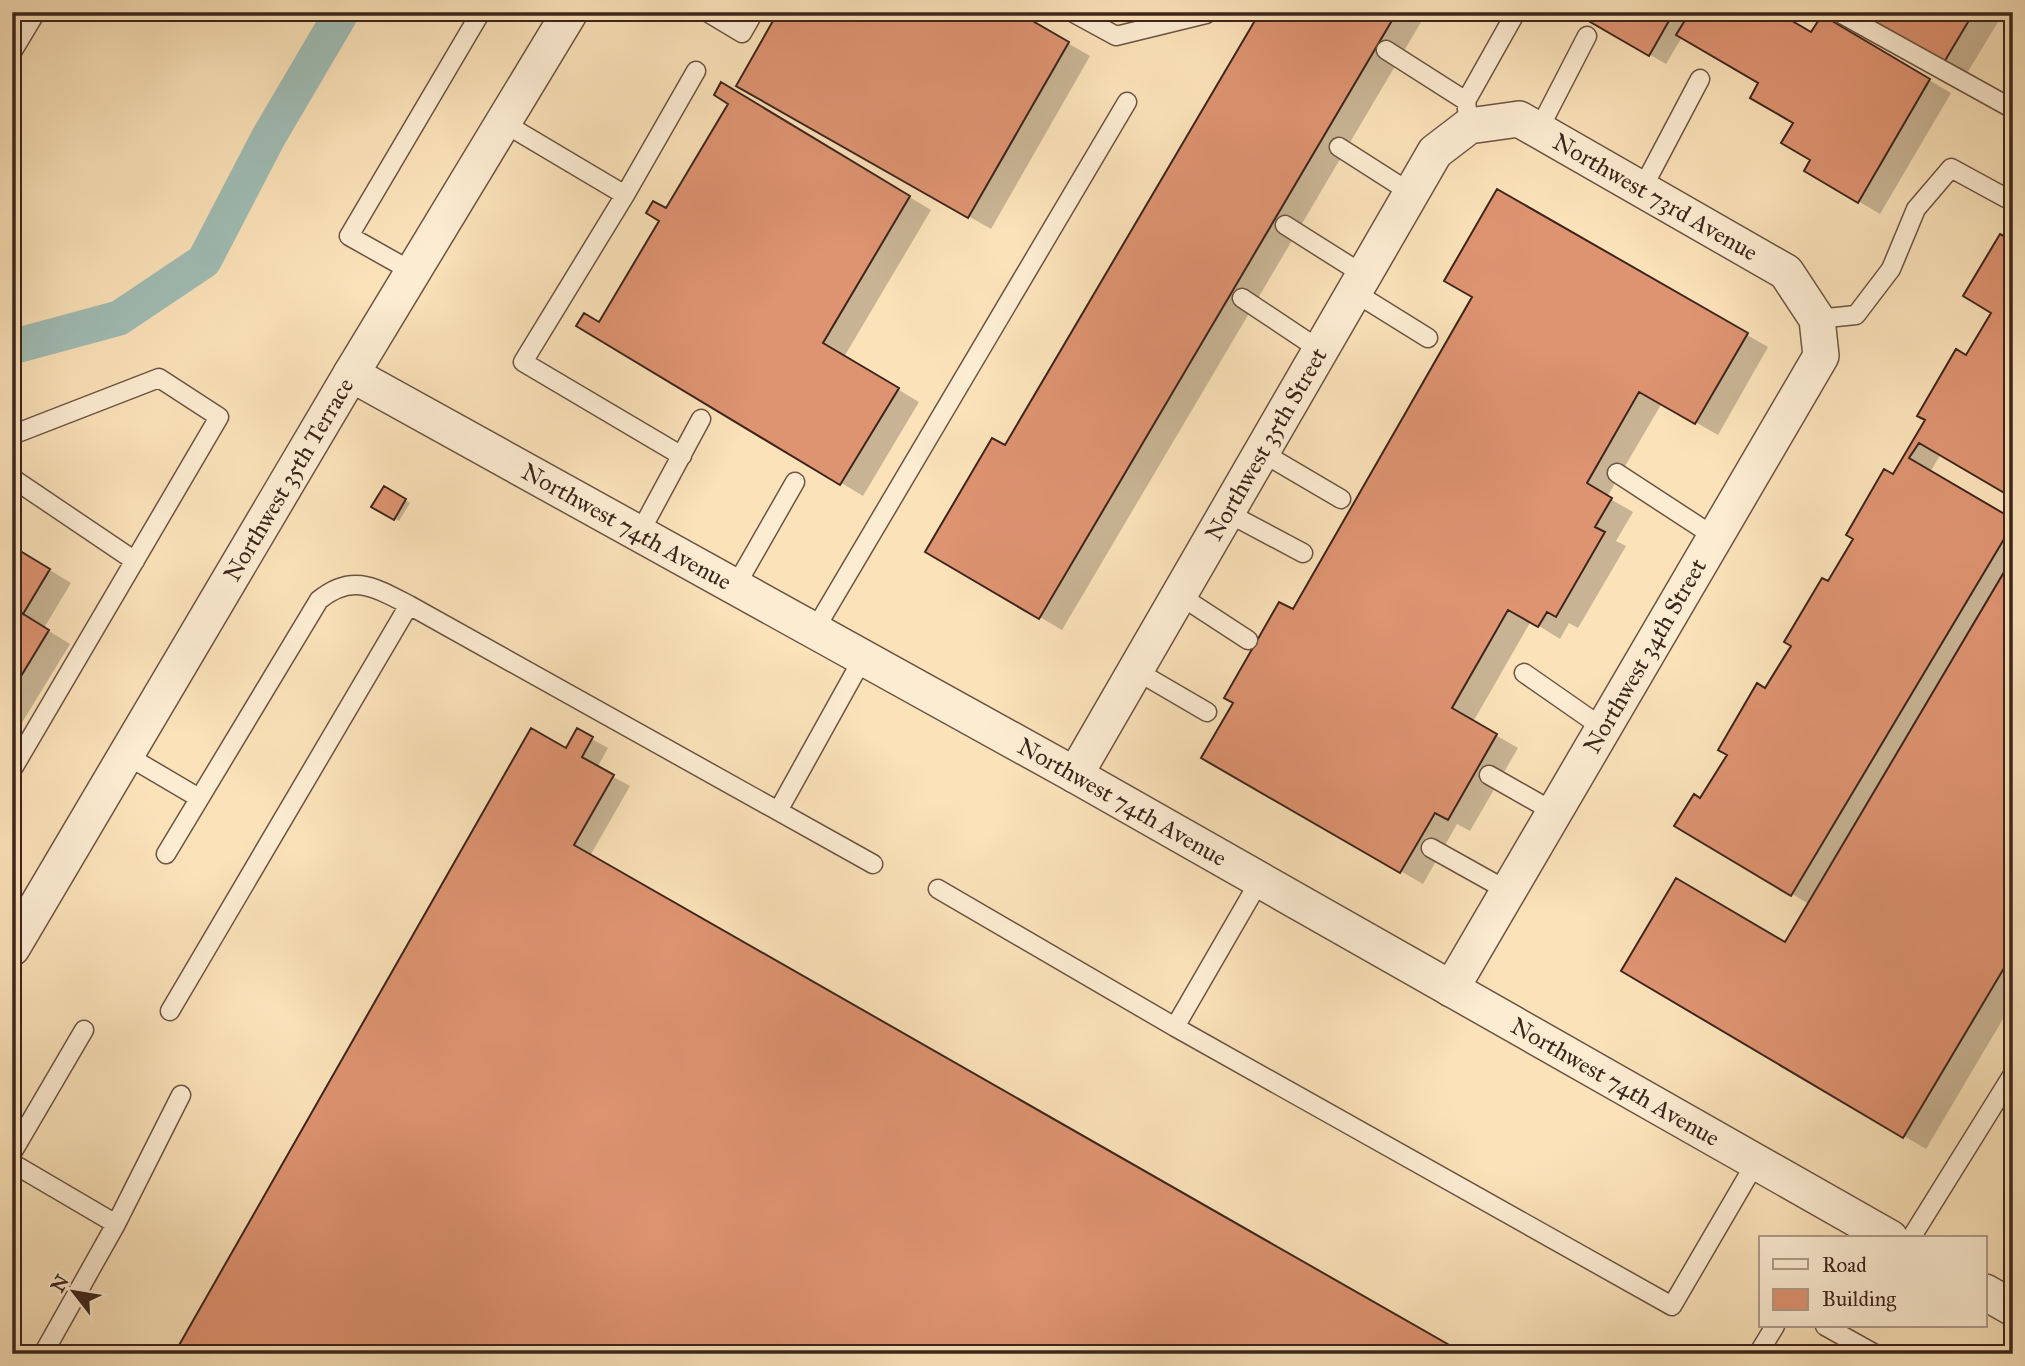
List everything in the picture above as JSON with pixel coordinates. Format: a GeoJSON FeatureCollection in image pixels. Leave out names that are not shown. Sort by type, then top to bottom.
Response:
{"type":"FeatureCollection","features":[{"type":"Feature","properties":{"kind":"street","name":"Northwest 35th Terrace"},"geometry":{"type":"LineString","coordinates":[[12,948],[351,374],[570,12]]}},
{"type":"Feature","properties":{"kind":"street","name":"Northwest 73rd Avenue"},"geometry":{"type":"LineString","coordinates":[[1468,114],[1519,119],[1786,272],[1817,319]]}},
{"type":"Feature","properties":{"kind":"street","name":"Northwest 35th Street"},"geometry":{"type":"LineString","coordinates":[[1074,775],[1411,192],[1435,152],[1468,114]]}},
{"type":"Feature","properties":{"kind":"street","name":"Northwest 34th Street"},"geometry":{"type":"LineString","coordinates":[[1451,989],[1821,356],[1817,319]]}},
{"type":"Feature","properties":{"kind":"street","name":"Northwest 74th Avenue"},"geometry":{"type":"LineString","coordinates":[[351,374],[1074,775],[1886,1236]]}},
{"type":"Feature","properties":{"kind":"lane"},"geometry":{"type":"LineString","coordinates":[[12,52],[36,12]]}},
{"type":"Feature","properties":{"kind":"lane"},"geometry":{"type":"LineString","coordinates":[[413,272],[349,236],[481,12]]}},
{"type":"Feature","properties":{"kind":"lane"},"geometry":{"type":"LineString","coordinates":[[706,12],[743,33],[754,12]]}},
{"type":"Feature","properties":{"kind":"lane"},"geometry":{"type":"LineString","coordinates":[[1072,12],[1116,36],[1208,12]]}},
{"type":"Feature","properties":{"kind":"lane"},"geometry":{"type":"LineString","coordinates":[[1386,50],[1468,114],[1516,12]]}},
{"type":"Feature","properties":{"kind":"lane"},"geometry":{"type":"LineString","coordinates":[[1838,12],[2011,105]]}},
{"type":"Feature","properties":{"kind":"lane"},"geometry":{"type":"LineString","coordinates":[[1538,131],[1587,36]]}},
{"type":"Feature","properties":{"kind":"lane"},"geometry":{"type":"LineString","coordinates":[[682,456],[523,362],[625,195],[696,71]]}},
{"type":"Feature","properties":{"kind":"lane"},"geometry":{"type":"LineString","coordinates":[[1642,189],[1700,79]]}},
{"type":"Feature","properties":{"kind":"lane"},"geometry":{"type":"LineString","coordinates":[[814,631],[1127,102]]}},
{"type":"Feature","properties":{"kind":"lane"},"geometry":{"type":"LineString","coordinates":[[502,122],[625,195]]}},
{"type":"Feature","properties":{"kind":"lane"},"geometry":{"type":"LineString","coordinates":[[1339,147],[1411,192]]}},
{"type":"Feature","properties":{"kind":"lane"},"geometry":{"type":"LineString","coordinates":[[1817,319],[1856,315],[1891,269],[1916,209],[1951,168],[2006,198]]}},
{"type":"Feature","properties":{"kind":"lane"},"geometry":{"type":"LineString","coordinates":[[1285,225],[1428,338]]}},
{"type":"Feature","properties":{"kind":"lane"},"geometry":{"type":"LineString","coordinates":[[1242,298],[1320,350]]}},
{"type":"Feature","properties":{"kind":"lane"},"geometry":{"type":"LineString","coordinates":[[12,435],[159,378],[219,418],[12,770]]}},
{"type":"Feature","properties":{"kind":"lane"},"geometry":{"type":"LineString","coordinates":[[639,534],[701,419]]}},
{"type":"Feature","properties":{"kind":"lane"},"geometry":{"type":"LineString","coordinates":[[1261,452],[1341,499]]}},
{"type":"Feature","properties":{"kind":"lane"},"geometry":{"type":"LineString","coordinates":[[1617,473],[1715,537]]}},
{"type":"Feature","properties":{"kind":"lane"},"geometry":{"type":"LineString","coordinates":[[12,478],[135,561]]}},
{"type":"Feature","properties":{"kind":"lane"},"geometry":{"type":"LineString","coordinates":[[735,587],[795,482]]}},
{"type":"Feature","properties":{"kind":"lane"},"geometry":{"type":"LineString","coordinates":[[1226,512],[1303,553]]}},
{"type":"Feature","properties":{"kind":"lane"},"geometry":{"type":"LineString","coordinates":[[166,854],[319,600],[334,588],[352,584],[380,590],[409,605],[873,864]]}},
{"type":"Feature","properties":{"kind":"lane"},"geometry":{"type":"LineString","coordinates":[[1179,595],[1248,640]]}},
{"type":"Feature","properties":{"kind":"lane"},"geometry":{"type":"LineString","coordinates":[[170,1011],[409,605]]}},
{"type":"Feature","properties":{"kind":"lane"},"geometry":{"type":"LineString","coordinates":[[779,811],[863,658]]}},
{"type":"Feature","properties":{"kind":"lane"},"geometry":{"type":"LineString","coordinates":[[1135,670],[1207,712]]}},
{"type":"Feature","properties":{"kind":"lane"},"geometry":{"type":"LineString","coordinates":[[1524,673],[1603,728]]}},
{"type":"Feature","properties":{"kind":"lane"},"geometry":{"type":"LineString","coordinates":[[126,755],[199,798]]}},
{"type":"Feature","properties":{"kind":"lane"},"geometry":{"type":"LineString","coordinates":[[1489,775],[1554,812]]}},
{"type":"Feature","properties":{"kind":"lane"},"geometry":{"type":"LineString","coordinates":[[1431,848],[1508,891]]}},
{"type":"Feature","properties":{"kind":"lane"},"geometry":{"type":"LineString","coordinates":[[1175,1027],[1259,880]]}},
{"type":"Feature","properties":{"kind":"lane"},"geometry":{"type":"LineString","coordinates":[[938,889],[1175,1027],[1672,1306],[1756,1162]]}},
{"type":"Feature","properties":{"kind":"lane"},"geometry":{"type":"LineString","coordinates":[[12,1153],[85,1030]]}},
{"type":"Feature","properties":{"kind":"lane"},"geometry":{"type":"LineString","coordinates":[[1912,1236],[2013,1074]]}},
{"type":"Feature","properties":{"kind":"lane"},"geometry":{"type":"LineString","coordinates":[[43,1354],[116,1223],[180,1095]]}},
{"type":"Feature","properties":{"kind":"lane"},"geometry":{"type":"LineString","coordinates":[[12,1163],[116,1223]]}},
{"type":"Feature","properties":{"kind":"lane"},"geometry":{"type":"LineString","coordinates":[[1758,1354],[1774,1328]]}},
{"type":"Feature","properties":{"kind":"lane"},"geometry":{"type":"LineString","coordinates":[[1829,1328],[1875,1354]]}},
{"type":"Feature","properties":{"kind":"building"},"geometry":{"type":"Polygon","coordinates":[[[778,12],[1017,12],[1069,42],[968,218],[736,86],[778,12]]]}},
{"type":"Feature","properties":{"kind":"building"},"geometry":{"type":"Polygon","coordinates":[[[1260,12],[1397,12],[1039,619],[925,552],[992,438],[1005,445],[1260,12]]]}},
{"type":"Feature","properties":{"kind":"building"},"geometry":{"type":"Polygon","coordinates":[[[1573,12],[1674,12],[1649,56],[1573,12]]]}},
{"type":"Feature","properties":{"kind":"building"},"geometry":{"type":"Polygon","coordinates":[[[1690,12],[1777,12],[1811,32],[1822,15],[1930,79],[1858,203],[1804,171],[1810,160],[1781,143],[1793,123],[1750,98],[1758,83],[1676,35],[1690,12]]]}},
{"type":"Feature","properties":{"kind":"building"},"geometry":{"type":"Polygon","coordinates":[[[1856,12],[1974,12],[1943,64],[1856,12]]]}},
{"type":"Feature","properties":{"kind":"building"},"geometry":{"type":"Polygon","coordinates":[[[721,82],[910,196],[823,343],[899,388],[840,485],[576,326],[584,313],[599,322],[659,221],[646,213],[653,201],[666,208],[728,104],[714,95],[721,82]]]}},
{"type":"Feature","properties":{"kind":"building"},"geometry":{"type":"Polygon","coordinates":[[[1497,189],[1748,333],[1695,424],[1639,392],[1587,483],[1612,498],[1595,527],[1605,532],[1556,617],[1547,612],[1538,627],[1508,610],[1452,708],[1497,734],[1448,820],[1435,813],[1400,873],[1201,758],[1233,703],[1224,698],[1279,602],[1293,609],[1472,297],[1444,281],[1497,189]]]}},
{"type":"Feature","properties":{"kind":"building"},"geometry":{"type":"Polygon","coordinates":[[[2000,234],[2013,241],[2013,498],[1919,443],[1909,458],[2013,519],[2013,524],[1791,896],[1674,826],[1694,794],[1700,798],[1727,755],[1718,750],[1757,683],[1765,688],[1791,646],[1784,642],[1822,578],[1828,581],[1853,539],[1846,535],[1884,469],[1893,474],[1925,420],[1917,416],[1956,349],[1966,355],[1991,313],[1963,296],[2000,234]]]}},
{"type":"Feature","properties":{"kind":"building"},"geometry":{"type":"Polygon","coordinates":[[[384,486],[406,499],[394,520],[371,507],[384,486]]]}},
{"type":"Feature","properties":{"kind":"building"},"geometry":{"type":"Polygon","coordinates":[[[12,546],[50,569],[23,614],[12,607],[12,546]]]}},
{"type":"Feature","properties":{"kind":"building"},"geometry":{"type":"Polygon","coordinates":[[[2013,557],[2013,953],[1903,1138],[1621,971],[1676,878],[1785,942],[2013,557]]]}},
{"type":"Feature","properties":{"kind":"building"},"geometry":{"type":"Polygon","coordinates":[[[12,607],[49,630],[12,691],[12,607]]]}},
{"type":"Feature","properties":{"kind":"building"},"geometry":{"type":"Polygon","coordinates":[[[531,728],[566,748],[577,728],[593,737],[582,757],[614,775],[574,845],[1465,1354],[174,1354],[531,728]]]}},
{"type":"Feature","properties":{"kind":"waterway"},"geometry":{"type":"LineString","coordinates":[[12,347],[119,318],[204,261],[268,138],[342,12]]}}]}
